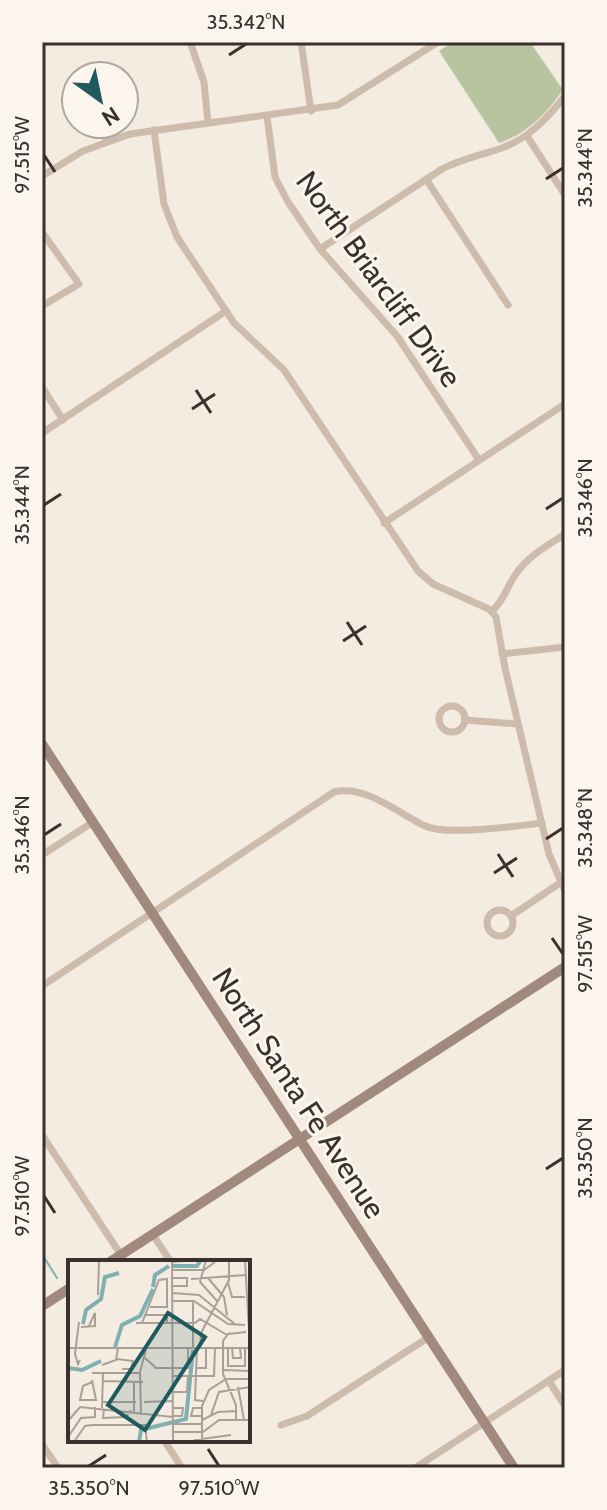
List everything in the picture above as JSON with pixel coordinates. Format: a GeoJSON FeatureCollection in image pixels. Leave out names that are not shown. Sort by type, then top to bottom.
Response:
{"type":"FeatureCollection","features":[{"type":"Feature","properties":{"kind":"main road","name":"North Santa Fe Avenue"},"geometry":{"type":"LineString","coordinates":[[42,744],[514,1468]]}},
{"type":"Feature","properties":{"kind":"main road"},"geometry":{"type":"LineString","coordinates":[[113,1260],[565,967]]}},
{"type":"Feature","properties":{"kind":"main road"},"geometry":{"type":"LineString","coordinates":[[42,1306],[68,1292]]}},
{"type":"Feature","properties":{"kind":"street"},"geometry":{"type":"LineString","coordinates":[[190,42],[204,82],[208,123]]}},
{"type":"Feature","properties":{"kind":"street"},"geometry":{"type":"LineString","coordinates":[[301,42],[311,111]]}},
{"type":"Feature","properties":{"kind":"street"},"geometry":{"type":"LineString","coordinates":[[42,176],[73,156],[106,141],[154,130],[311,111],[348,101],[438,42]]}},
{"type":"Feature","properties":{"kind":"street"},"geometry":{"type":"LineString","coordinates":[[320,249],[426,179],[461,160],[496,150],[527,136],[565,96]]}},
{"type":"Feature","properties":{"kind":"street","name":"North Briarcliff Drive"},"geometry":{"type":"LineString","coordinates":[[267,116],[277,183],[320,249],[397,336],[479,460]]}},
{"type":"Feature","properties":{"kind":"street"},"geometry":{"type":"LineString","coordinates":[[154,130],[166,215],[226,311],[247,337],[284,370],[408,559],[423,576],[433,584],[492,611],[553,867],[565,891]]}},
{"type":"Feature","properties":{"kind":"street"},"geometry":{"type":"LineString","coordinates":[[527,136],[565,195]]}},
{"type":"Feature","properties":{"kind":"street"},"geometry":{"type":"LineString","coordinates":[[426,179],[508,305]]}},
{"type":"Feature","properties":{"kind":"street"},"geometry":{"type":"LineString","coordinates":[[42,232],[79,284],[42,306]]}},
{"type":"Feature","properties":{"kind":"street"},"geometry":{"type":"LineString","coordinates":[[42,433],[226,311]]}},
{"type":"Feature","properties":{"kind":"street"},"geometry":{"type":"LineString","coordinates":[[42,387],[63,420]]}},
{"type":"Feature","properties":{"kind":"street"},"geometry":{"type":"LineString","coordinates":[[384,523],[565,404]]}},
{"type":"Feature","properties":{"kind":"street"},"geometry":{"type":"LineString","coordinates":[[492,611],[499,606],[514,576],[527,560],[565,534]]}},
{"type":"Feature","properties":{"kind":"street"},"geometry":{"type":"LineString","coordinates":[[502,654],[565,647]]}},
{"type":"Feature","properties":{"kind":"street"},"geometry":{"type":"LineString","coordinates":[[465,720],[518,724]]}},
{"type":"Feature","properties":{"kind":"street"},"geometry":{"type":"LineString","coordinates":[[42,986],[318,801],[340,791],[360,793],[436,829],[542,823]]}},
{"type":"Feature","properties":{"kind":"street"},"geometry":{"type":"LineString","coordinates":[[42,855],[93,822]]}},
{"type":"Feature","properties":{"kind":"street"},"geometry":{"type":"LineString","coordinates":[[511,916],[560,883]]}},
{"type":"Feature","properties":{"kind":"street"},"geometry":{"type":"LineString","coordinates":[[42,1135],[121,1255]]}},
{"type":"Feature","properties":{"kind":"street"},"geometry":{"type":"LineString","coordinates":[[153,1235],[170,1260]]}},
{"type":"Feature","properties":{"kind":"street"},"geometry":{"type":"LineString","coordinates":[[281,1425],[307,1416],[429,1337]]}},
{"type":"Feature","properties":{"kind":"street"},"geometry":{"type":"LineString","coordinates":[[415,1468],[565,1370]]}},
{"type":"Feature","properties":{"kind":"street"},"geometry":{"type":"LineString","coordinates":[[549,1381],[565,1406]]}},
{"type":"Feature","properties":{"kind":"street"},"geometry":{"type":"LineString","coordinates":[[165,1442],[182,1468]]}},
{"type":"Feature","properties":{"kind":"street"},"geometry":{"type":"LineString","coordinates":[[42,1444],[58,1468]]}},
{"type":"Feature","properties":{"kind":"green space"},"geometry":{"type":"Polygon","coordinates":[[[453,42],[530,42],[563,90],[535,122],[499,143],[439,51],[453,42]]]}},
{"type":"Feature","properties":{"kind":"waterway"},"geometry":{"type":"LineString","coordinates":[[42,1254],[57,1278]]}}]}
